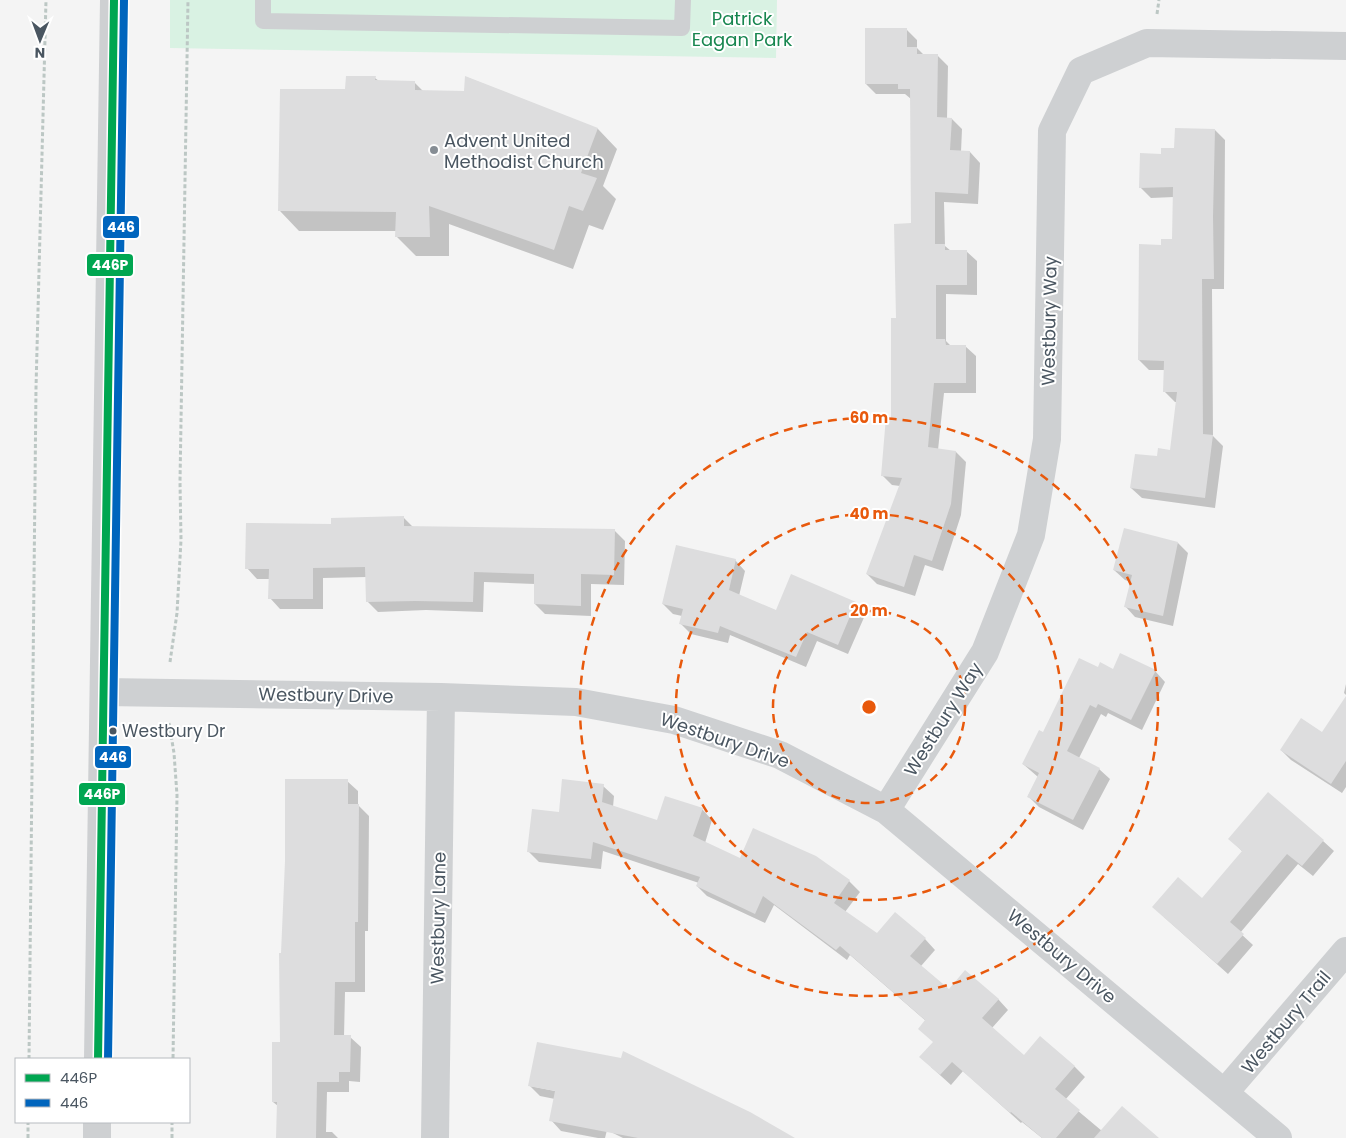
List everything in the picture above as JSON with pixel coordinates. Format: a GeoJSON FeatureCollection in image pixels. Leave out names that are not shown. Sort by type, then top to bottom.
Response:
{"type":"FeatureCollection","features":[{"type":"Feature","properties":{"kind":"street"},"geometry":{"type":"LineString","coordinates":[[98,1058],[114,0]]}},
{"type":"Feature","properties":{"kind":"street","name":"Westbury Way"},"geometry":{"type":"LineString","coordinates":[[886,810],[985,652],[1031,535],[1047,439],[1052,130],[1081,70],[1148,43],[1346,46]]}},
{"type":"Feature","properties":{"kind":"street","name":"Westbury Drive"},"geometry":{"type":"LineString","coordinates":[[104,692],[441,697],[576,702],[674,720],[780,755],[886,810],[1278,1138]]}},
{"type":"Feature","properties":{"kind":"street","name":"Westbury Lane"},"geometry":{"type":"LineString","coordinates":[[435,1138],[441,697]]}},
{"type":"Feature","properties":{"kind":"street","name":"Westbury Trail"},"geometry":{"type":"LineString","coordinates":[[1225,1092],[1346,951]]}},
{"type":"Feature","properties":{"kind":"street"},"geometry":{"type":"LineString","coordinates":[[97,1138],[98,1123]]}},
{"type":"Feature","properties":{"kind":"lane"},"geometry":{"type":"LineString","coordinates":[[263,0],[262,22],[682,28],[683,0]]}},
{"type":"Feature","properties":{"kind":"path"},"geometry":{"type":"LineString","coordinates":[[29,1058],[36,388],[46,0]]}},
{"type":"Feature","properties":{"kind":"path"},"geometry":{"type":"LineString","coordinates":[[173,1058],[177,795],[167,693],[177,613],[181,540],[180,482],[188,0]]}},
{"type":"Feature","properties":{"kind":"path"},"geometry":{"type":"LineString","coordinates":[[28,1123],[28,1138]]}},
{"type":"Feature","properties":{"kind":"path"},"geometry":{"type":"LineString","coordinates":[[172,1123],[172,1138]]}},
{"type":"Feature","properties":{"kind":"green space","name":"Patrick Eagan Park"},"geometry":{"type":"Polygon","coordinates":[[[170,0],[777,0],[776,58],[170,48],[170,0]]]}},
{"type":"Feature","properties":{"kind":"building"},"geometry":{"type":"Polygon","coordinates":[[[865,28],[907,28],[907,47],[917,47],[917,54],[938,54],[937,117],[952,118],[950,150],[970,151],[968,194],[935,192],[935,244],[945,244],[945,250],[967,250],[967,285],[936,285],[936,339],[945,339],[946,345],[966,345],[966,383],[934,383],[928,447],[956,451],[951,504],[932,561],[914,555],[904,587],[866,574],[902,478],[881,476],[886,417],[891,418],[891,318],[896,318],[894,224],[911,223],[910,89],[898,89],[898,84],[865,84],[865,28]]]}},
{"type":"Feature","properties":{"kind":"building","name":"Advent United Methodist Church"},"geometry":{"type":"Polygon","coordinates":[[[346,76],[376,76],[375,80],[415,81],[415,90],[464,91],[465,76],[598,128],[581,173],[597,178],[583,211],[569,206],[554,250],[429,206],[430,237],[395,237],[396,212],[278,211],[280,89],[345,89],[346,76]]]}},
{"type":"Feature","properties":{"kind":"building"},"geometry":{"type":"Polygon","coordinates":[[[1175,128],[1215,129],[1214,279],[1202,279],[1203,434],[1213,435],[1205,498],[1130,488],[1135,454],[1157,456],[1158,448],[1170,450],[1177,392],[1163,392],[1164,361],[1138,360],[1139,244],[1161,245],[1161,239],[1172,239],[1173,187],[1139,188],[1140,153],[1161,154],[1161,148],[1174,148],[1175,128]]]}},
{"type":"Feature","properties":{"kind":"building"},"geometry":{"type":"Polygon","coordinates":[[[404,516],[404,526],[615,529],[614,575],[581,574],[581,606],[534,604],[534,574],[474,572],[473,602],[366,602],[365,567],[313,568],[313,599],[268,599],[269,569],[245,569],[246,523],[331,524],[331,518],[404,516]]]}},
{"type":"Feature","properties":{"kind":"building"},"geometry":{"type":"Polygon","coordinates":[[[1124,528],[1178,542],[1163,616],[1124,607],[1132,575],[1113,570],[1124,528]]]}},
{"type":"Feature","properties":{"kind":"building"},"geometry":{"type":"Polygon","coordinates":[[[676,545],[736,559],[729,590],[776,610],[791,574],[856,602],[838,645],[807,632],[796,657],[720,626],[718,633],[679,624],[683,609],[662,604],[676,545]]]}},
{"type":"Feature","properties":{"kind":"building"},"geometry":{"type":"Polygon","coordinates":[[[1120,653],[1156,670],[1131,720],[1098,704],[1096,708],[1090,705],[1067,751],[1100,768],[1073,820],[1027,797],[1039,773],[1022,764],[1039,730],[1043,732],[1079,658],[1098,667],[1100,662],[1113,669],[1120,653]]]}},
{"type":"Feature","properties":{"kind":"building"},"geometry":{"type":"Polygon","coordinates":[[[1346,696],[1346,761],[1331,784],[1280,750],[1301,718],[1322,732],[1346,696]]]}},
{"type":"Feature","properties":{"kind":"building"},"geometry":{"type":"Polygon","coordinates":[[[285,779],[348,779],[348,804],[359,804],[358,922],[355,922],[355,982],[335,982],[334,1035],[351,1035],[350,1072],[339,1072],[339,1082],[317,1082],[316,1138],[276,1138],[277,1102],[272,1102],[272,1042],[280,1042],[279,953],[281,953],[285,861],[285,779]]]}},
{"type":"Feature","properties":{"kind":"building"},"geometry":{"type":"Polygon","coordinates":[[[562,779],[604,784],[602,802],[657,820],[665,796],[703,808],[693,836],[740,858],[753,828],[816,856],[850,880],[834,903],[877,933],[895,912],[926,938],[910,956],[949,989],[965,970],[999,999],[982,1018],[1024,1055],[1040,1036],[1075,1066],[1055,1089],[1080,1110],[1056,1138],[1042,1138],[1010,1113],[952,1062],[940,1075],[919,1057],[933,1042],[918,1029],[925,1020],[840,946],[836,950],[763,896],[755,914],[696,886],[700,877],[593,842],[591,859],[527,852],[532,809],[559,812],[562,779]]]}},
{"type":"Feature","properties":{"kind":"building"},"geometry":{"type":"Polygon","coordinates":[[[1268,792],[1324,840],[1302,866],[1287,854],[1230,922],[1244,934],[1217,964],[1152,907],[1178,877],[1202,898],[1242,851],[1228,839],[1268,792]]]}},
{"type":"Feature","properties":{"kind":"building"},"geometry":{"type":"Polygon","coordinates":[[[537,1042],[621,1058],[623,1051],[750,1112],[795,1138],[638,1138],[549,1121],[555,1091],[528,1086],[537,1042]]]}},
{"type":"Feature","properties":{"kind":"building"},"geometry":{"type":"Polygon","coordinates":[[[1122,1106],[1159,1138],[1094,1138],[1122,1106]]]}},
{"type":"Feature","properties":{"kind":"transit line","name":"446P"},"geometry":{"type":"LineString","coordinates":[[98,1058],[114,0]]}},
{"type":"Feature","properties":{"kind":"transit line","name":"446"},"geometry":{"type":"LineString","coordinates":[[108,1058],[124,0]]}},
{"type":"Feature","properties":{"kind":"place","name":"Advent United Methodist Church"},"geometry":{"type":"Point","coordinates":[434,150]}},
{"type":"Feature","properties":{"kind":"place","name":"Westbury Dr"},"geometry":{"type":"Point","coordinates":[113,731]}}]}
